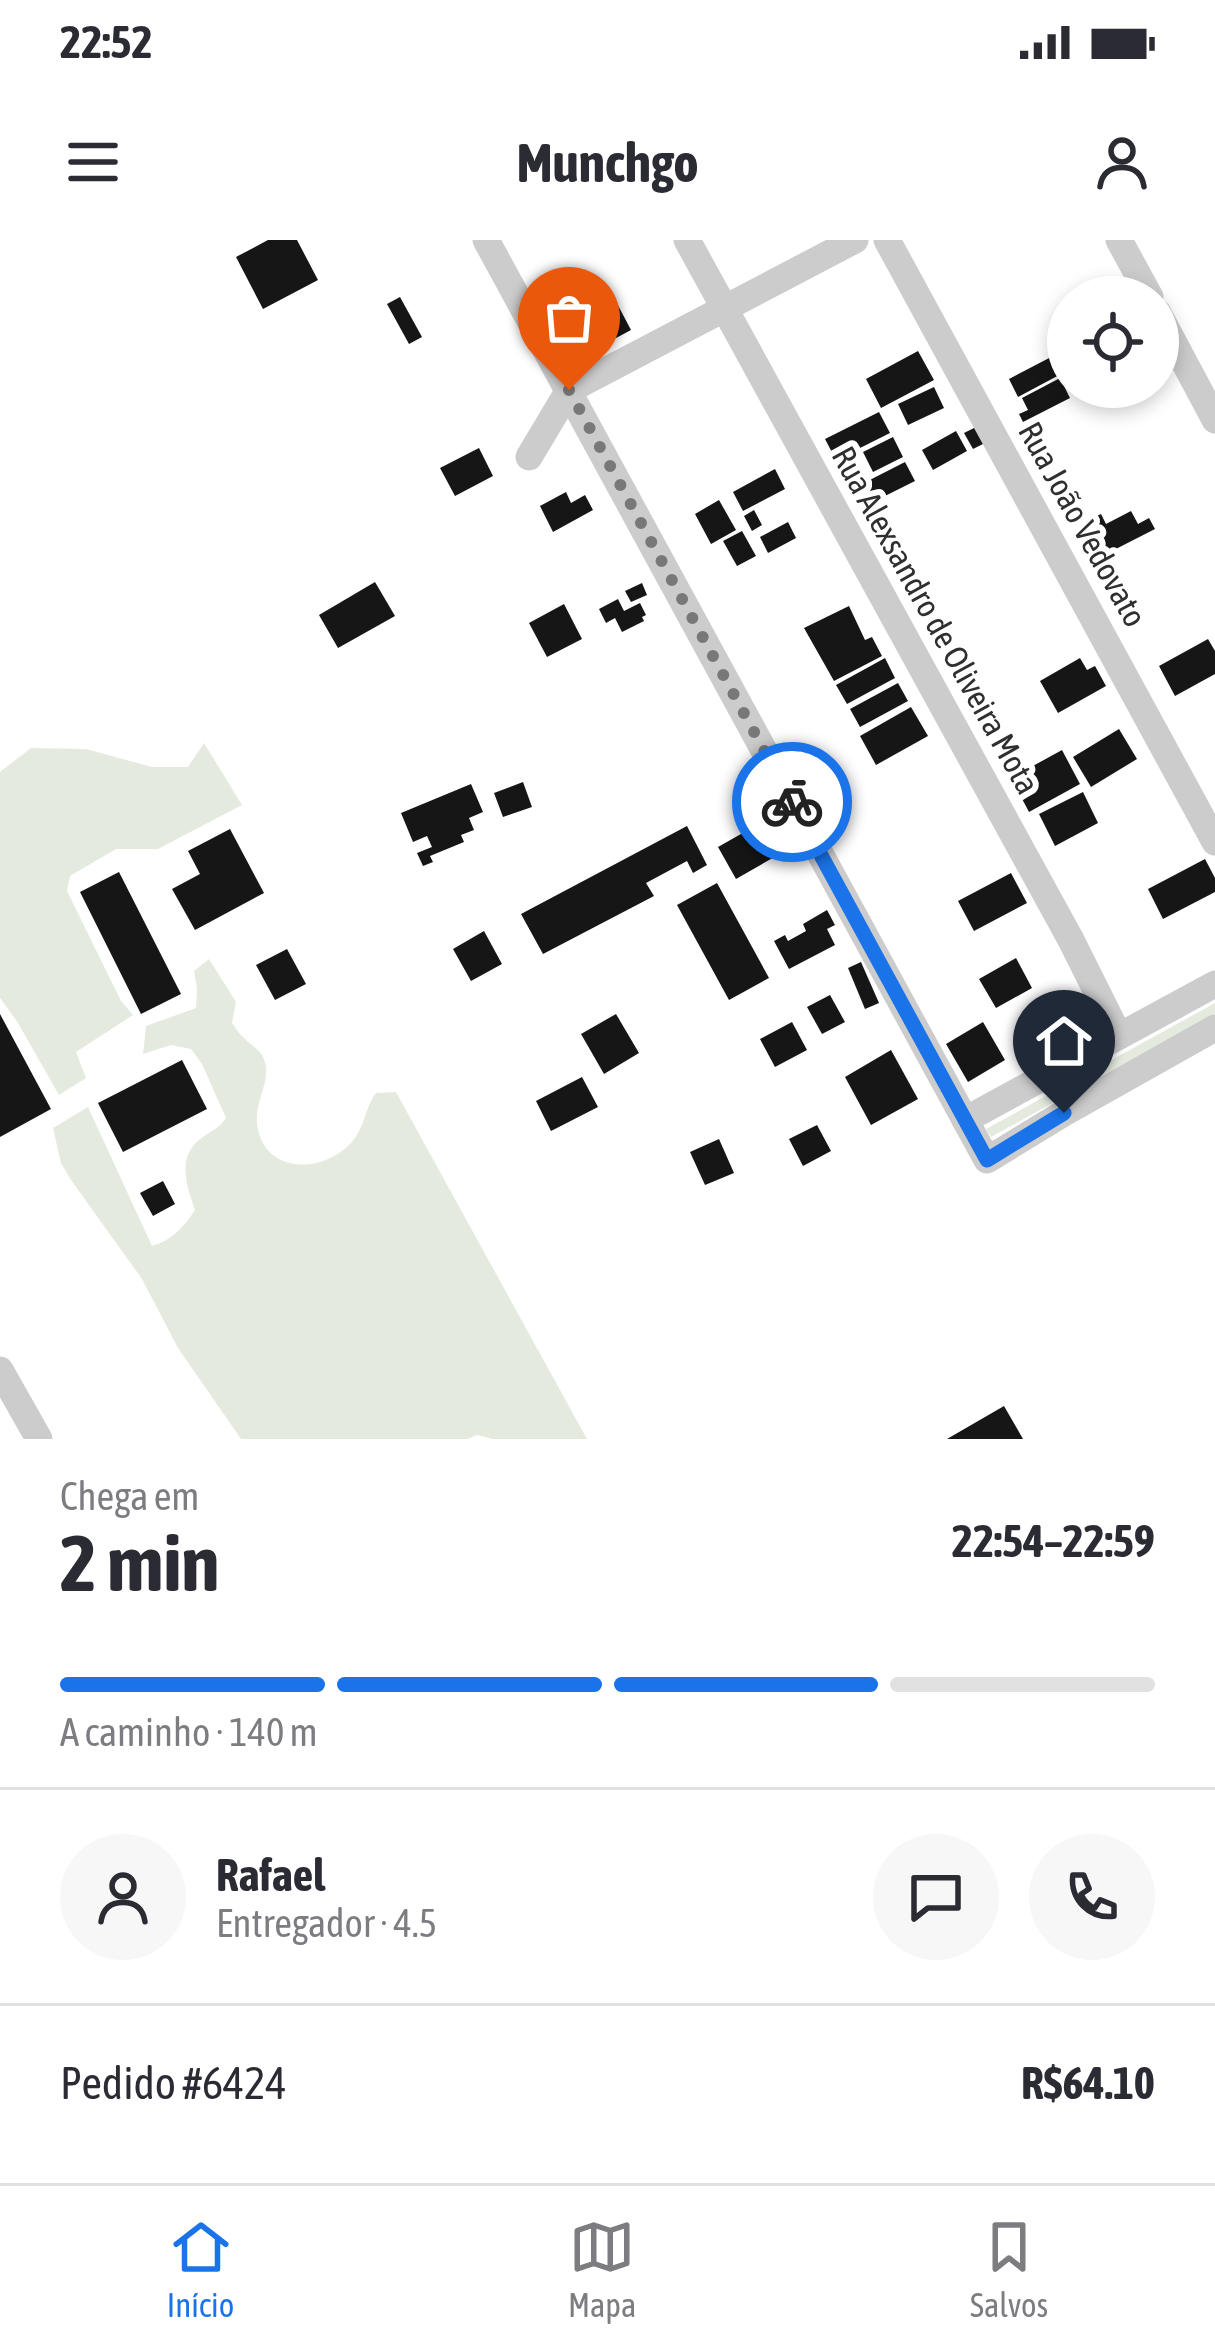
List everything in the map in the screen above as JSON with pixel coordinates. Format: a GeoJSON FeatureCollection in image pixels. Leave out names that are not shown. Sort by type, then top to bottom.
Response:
{"type":"FeatureCollection","features":[{"type":"Feature","properties":{"kind":"street"},"geometry":{"type":"LineString","coordinates":[[486,240],[987,1160],[1215,1028]]}},
{"type":"Feature","properties":{"kind":"street","name":"Rua Alexsandro de Oliveira Mota"},"geometry":{"type":"LineString","coordinates":[[687,240],[1071,940],[1119,1036]]}},
{"type":"Feature","properties":{"kind":"street"},"geometry":{"type":"LineString","coordinates":[[529,457],[569,390],[855,240]]}},
{"type":"Feature","properties":{"kind":"street","name":"Rua João Vedovato"},"geometry":{"type":"LineString","coordinates":[[887,240],[1215,842]]}},
{"type":"Feature","properties":{"kind":"street"},"geometry":{"type":"LineString","coordinates":[[1119,240],[1139,276]]}},
{"type":"Feature","properties":{"kind":"street"},"geometry":{"type":"LineString","coordinates":[[1179,352],[1215,420]]}},
{"type":"Feature","properties":{"kind":"street"},"geometry":{"type":"LineString","coordinates":[[965,1120],[1215,984]]}},
{"type":"Feature","properties":{"kind":"street"},"geometry":{"type":"LineString","coordinates":[[0,1370],[39,1439]]}},
{"type":"Feature","properties":{"kind":"shaded area"},"geometry":{"type":"Polygon","coordinates":[[[204,743],[242,805],[158,849],[116,849],[70,876],[67,891],[121,1001],[133,1015],[76,1052],[86,1078],[59,1095],[0,998],[0,772],[31,748],[86,749],[152,767],[188,767],[204,743]]]}},
{"type":"Feature","properties":{"kind":"shaded area"},"geometry":{"type":"Polygon","coordinates":[[[209,959],[236,1002],[232,1023],[265,1062],[257,1123],[269,1152],[294,1164],[324,1161],[355,1138],[376,1093],[396,1092],[587,1439],[477,1435],[468,1439],[241,1439],[178,1348],[142,1279],[71,1180],[61,1163],[53,1128],[88,1107],[152,1246],[181,1228],[195,1210],[186,1180],[189,1152],[226,1118],[191,1049],[171,1045],[143,1054],[146,1026],[196,1008],[194,971],[209,959]]]}},
{"type":"Feature","properties":{"kind":"shaded area"},"geometry":{"type":"Polygon","coordinates":[[[1215,1003],[1215,1014],[991,1137],[986,1129],[1215,1003]]]}},
{"type":"Feature","properties":{"kind":"building"},"geometry":{"type":"Polygon","coordinates":[[[268,240],[297,240],[318,280],[263,309],[236,257],[268,240]]]}},
{"type":"Feature","properties":{"kind":"building"},"geometry":{"type":"Polygon","coordinates":[[[612,294],[631,330],[601,346],[582,311],[612,294]]]}},
{"type":"Feature","properties":{"kind":"building"},"geometry":{"type":"Polygon","coordinates":[[[400,297],[422,337],[409,344],[387,304],[400,297]]]}},
{"type":"Feature","properties":{"kind":"building"},"geometry":{"type":"Polygon","coordinates":[[[918,351],[934,380],[881,408],[866,379],[918,351]]]}},
{"type":"Feature","properties":{"kind":"building"},"geometry":{"type":"Polygon","coordinates":[[[1047,359],[1047,382],[1018,397],[1009,379],[1047,359]]]}},
{"type":"Feature","properties":{"kind":"building"},"geometry":{"type":"Polygon","coordinates":[[[1047,385],[1050,408],[1023,422],[1019,414],[1028,410],[1022,398],[1047,385]]]}},
{"type":"Feature","properties":{"kind":"building"},"geometry":{"type":"Polygon","coordinates":[[[934,387],[944,408],[908,425],[898,404],[934,387]]]}},
{"type":"Feature","properties":{"kind":"building"},"geometry":{"type":"Polygon","coordinates":[[[879,412],[890,433],[836,460],[825,439],[879,412]]]}},
{"type":"Feature","properties":{"kind":"building"},"geometry":{"type":"Polygon","coordinates":[[[976,427],[985,443],[973,449],[964,433],[976,427]]]}},
{"type":"Feature","properties":{"kind":"building"},"geometry":{"type":"Polygon","coordinates":[[[956,431],[967,451],[933,470],[922,450],[956,431]]]}},
{"type":"Feature","properties":{"kind":"building"},"geometry":{"type":"Polygon","coordinates":[[[893,437],[903,457],[873,472],[863,452],[893,437]]]}},
{"type":"Feature","properties":{"kind":"building"},"geometry":{"type":"Polygon","coordinates":[[[479,448],[493,476],[455,496],[440,468],[479,448]]]}},
{"type":"Feature","properties":{"kind":"building"},"geometry":{"type":"Polygon","coordinates":[[[905,462],[915,481],[867,505],[858,486],[905,462]]]}},
{"type":"Feature","properties":{"kind":"building"},"geometry":{"type":"Polygon","coordinates":[[[775,469],[785,489],[743,511],[733,492],[775,469]]]}},
{"type":"Feature","properties":{"kind":"building"},"geometry":{"type":"Polygon","coordinates":[[[566,492],[571,503],[585,495],[593,510],[553,532],[540,506],[566,492]]]}},
{"type":"Feature","properties":{"kind":"building"},"geometry":{"type":"Polygon","coordinates":[[[719,500],[736,530],[711,544],[695,514],[719,500]]]}},
{"type":"Feature","properties":{"kind":"building"},"geometry":{"type":"Polygon","coordinates":[[[754,510],[762,525],[752,531],[744,516],[754,510]]]}},
{"type":"Feature","properties":{"kind":"building"},"geometry":{"type":"Polygon","coordinates":[[[1131,511],[1138,524],[1149,518],[1155,529],[1108,553],[1091,519],[1101,514],[1106,524],[1131,511]]]}},
{"type":"Feature","properties":{"kind":"building"},"geometry":{"type":"Polygon","coordinates":[[[788,522],[796,538],[768,553],[760,537],[788,522]]]}},
{"type":"Feature","properties":{"kind":"building"},"geometry":{"type":"Polygon","coordinates":[[[742,531],[756,556],[737,566],[723,541],[742,531]]]}},
{"type":"Feature","properties":{"kind":"building"},"geometry":{"type":"Polygon","coordinates":[[[375,582],[395,616],[338,648],[319,615],[375,582]]]}},
{"type":"Feature","properties":{"kind":"building"},"geometry":{"type":"Polygon","coordinates":[[[642,583],[647,595],[631,602],[625,591],[642,583]]]}},
{"type":"Feature","properties":{"kind":"building"},"geometry":{"type":"Polygon","coordinates":[[[618,599],[624,611],[640,603],[644,621],[622,632],[615,618],[606,623],[599,609],[618,599]]]}},
{"type":"Feature","properties":{"kind":"building"},"geometry":{"type":"Polygon","coordinates":[[[564,604],[582,639],[547,657],[529,623],[564,604]]]}},
{"type":"Feature","properties":{"kind":"building"},"geometry":{"type":"Polygon","coordinates":[[[849,606],[865,640],[872,637],[882,656],[834,681],[804,628],[849,606]]]}},
{"type":"Feature","properties":{"kind":"building"},"geometry":{"type":"Polygon","coordinates":[[[1208,639],[1215,651],[1215,674],[1175,696],[1159,666],[1208,639]]]}},
{"type":"Feature","properties":{"kind":"building"},"geometry":{"type":"Polygon","coordinates":[[[885,658],[895,678],[847,704],[836,685],[885,658]]]}},
{"type":"Feature","properties":{"kind":"building"},"geometry":{"type":"Polygon","coordinates":[[[1080,658],[1087,670],[1095,666],[1106,686],[1058,713],[1040,681],[1080,658]]]}},
{"type":"Feature","properties":{"kind":"building"},"geometry":{"type":"Polygon","coordinates":[[[898,683],[908,701],[860,727],[850,709],[898,683]]]}},
{"type":"Feature","properties":{"kind":"building"},"geometry":{"type":"Polygon","coordinates":[[[911,707],[928,736],[876,765],[860,736],[911,707]]]}},
{"type":"Feature","properties":{"kind":"building"},"geometry":{"type":"Polygon","coordinates":[[[1119,729],[1137,759],[1091,787],[1073,757],[1119,729]]]}},
{"type":"Feature","properties":{"kind":"building"},"geometry":{"type":"Polygon","coordinates":[[[1062,750],[1080,784],[1029,812],[1011,778],[1062,750]]]}},
{"type":"Feature","properties":{"kind":"building"},"geometry":{"type":"Polygon","coordinates":[[[523,782],[532,807],[503,817],[494,793],[523,782]]]}},
{"type":"Feature","properties":{"kind":"building"},"geometry":{"type":"Polygon","coordinates":[[[471,784],[483,812],[469,818],[474,830],[461,835],[464,842],[430,856],[433,862],[423,866],[417,853],[432,847],[427,836],[413,842],[401,813],[471,784]]]}},
{"type":"Feature","properties":{"kind":"building"},"geometry":{"type":"Polygon","coordinates":[[[1083,792],[1098,823],[1055,846],[1039,814],[1083,792]]]}},
{"type":"Feature","properties":{"kind":"building"},"geometry":{"type":"Polygon","coordinates":[[[773,816],[790,848],[736,879],[718,847],[773,816]]]}},
{"type":"Feature","properties":{"kind":"building"},"geometry":{"type":"Polygon","coordinates":[[[687,826],[707,865],[693,873],[687,861],[646,883],[654,896],[543,954],[521,914],[687,826]]]}},
{"type":"Feature","properties":{"kind":"building"},"geometry":{"type":"Polygon","coordinates":[[[230,829],[264,893],[195,930],[172,889],[200,874],[188,851],[230,829]]]}},
{"type":"Feature","properties":{"kind":"building"},"geometry":{"type":"Polygon","coordinates":[[[1205,859],[1215,878],[1215,892],[1163,919],[1148,889],[1205,859]]]}},
{"type":"Feature","properties":{"kind":"building"},"geometry":{"type":"Polygon","coordinates":[[[119,872],[181,994],[141,1014],[80,892],[119,872]]]}},
{"type":"Feature","properties":{"kind":"building"},"geometry":{"type":"Polygon","coordinates":[[[1011,873],[1027,903],[974,931],[958,901],[1011,873]]]}},
{"type":"Feature","properties":{"kind":"building"},"geometry":{"type":"Polygon","coordinates":[[[717,883],[769,978],[729,1000],[677,905],[717,883]]]}},
{"type":"Feature","properties":{"kind":"building"},"geometry":{"type":"Polygon","coordinates":[[[827,910],[835,925],[827,929],[835,945],[789,969],[774,941],[785,935],[788,941],[806,931],[803,924],[827,910]]]}},
{"type":"Feature","properties":{"kind":"building"},"geometry":{"type":"Polygon","coordinates":[[[484,931],[502,964],[471,981],[453,949],[484,931]]]}},
{"type":"Feature","properties":{"kind":"building"},"geometry":{"type":"Polygon","coordinates":[[[287,949],[306,984],[275,1000],[256,965],[287,949]]]}},
{"type":"Feature","properties":{"kind":"building"},"geometry":{"type":"Polygon","coordinates":[[[1016,958],[1032,988],[996,1008],[979,979],[1016,958]]]}},
{"type":"Feature","properties":{"kind":"building"},"geometry":{"type":"Polygon","coordinates":[[[861,962],[879,1003],[865,1009],[848,968],[861,962]]]}},
{"type":"Feature","properties":{"kind":"building"},"geometry":{"type":"Polygon","coordinates":[[[830,995],[845,1022],[822,1034],[807,1007],[830,995]]]}},
{"type":"Feature","properties":{"kind":"building"},"geometry":{"type":"Polygon","coordinates":[[[0,1014],[51,1109],[0,1137],[0,1014]]]}},
{"type":"Feature","properties":{"kind":"building"},"geometry":{"type":"Polygon","coordinates":[[[616,1014],[639,1053],[604,1074],[581,1034],[616,1014]]]}},
{"type":"Feature","properties":{"kind":"building"},"geometry":{"type":"Polygon","coordinates":[[[792,1022],[807,1050],[775,1067],[760,1039],[792,1022]]]}},
{"type":"Feature","properties":{"kind":"building"},"geometry":{"type":"Polygon","coordinates":[[[983,1022],[1005,1060],[968,1082],[946,1044],[983,1022]]]}},
{"type":"Feature","properties":{"kind":"building"},"geometry":{"type":"Polygon","coordinates":[[[891,1050],[918,1099],[871,1125],[845,1077],[891,1050]]]}},
{"type":"Feature","properties":{"kind":"building"},"geometry":{"type":"Polygon","coordinates":[[[182,1060],[207,1109],[123,1152],[98,1103],[182,1060]]]}},
{"type":"Feature","properties":{"kind":"building"},"geometry":{"type":"Polygon","coordinates":[[[582,1077],[598,1107],[551,1131],[536,1101],[582,1077]]]}},
{"type":"Feature","properties":{"kind":"building"},"geometry":{"type":"Polygon","coordinates":[[[817,1125],[831,1151],[803,1166],[789,1139],[817,1125]]]}},
{"type":"Feature","properties":{"kind":"building"},"geometry":{"type":"Polygon","coordinates":[[[719,1139],[734,1173],[705,1185],[690,1152],[719,1139]]]}},
{"type":"Feature","properties":{"kind":"building"},"geometry":{"type":"Polygon","coordinates":[[[163,1181],[175,1204],[153,1216],[140,1193],[163,1181]]]}},
{"type":"Feature","properties":{"kind":"building"},"geometry":{"type":"Polygon","coordinates":[[[1004,1406],[1023,1439],[947,1439],[1004,1406]]]}},
{"type":"Feature","properties":{"kind":"way so far"},"geometry":{"type":"LineString","coordinates":[[569,390],[792,802]]}},
{"type":"Feature","properties":{"kind":"route"},"geometry":{"type":"LineString","coordinates":[[792,802],[987,1160],[1064,1113]]}}]}
